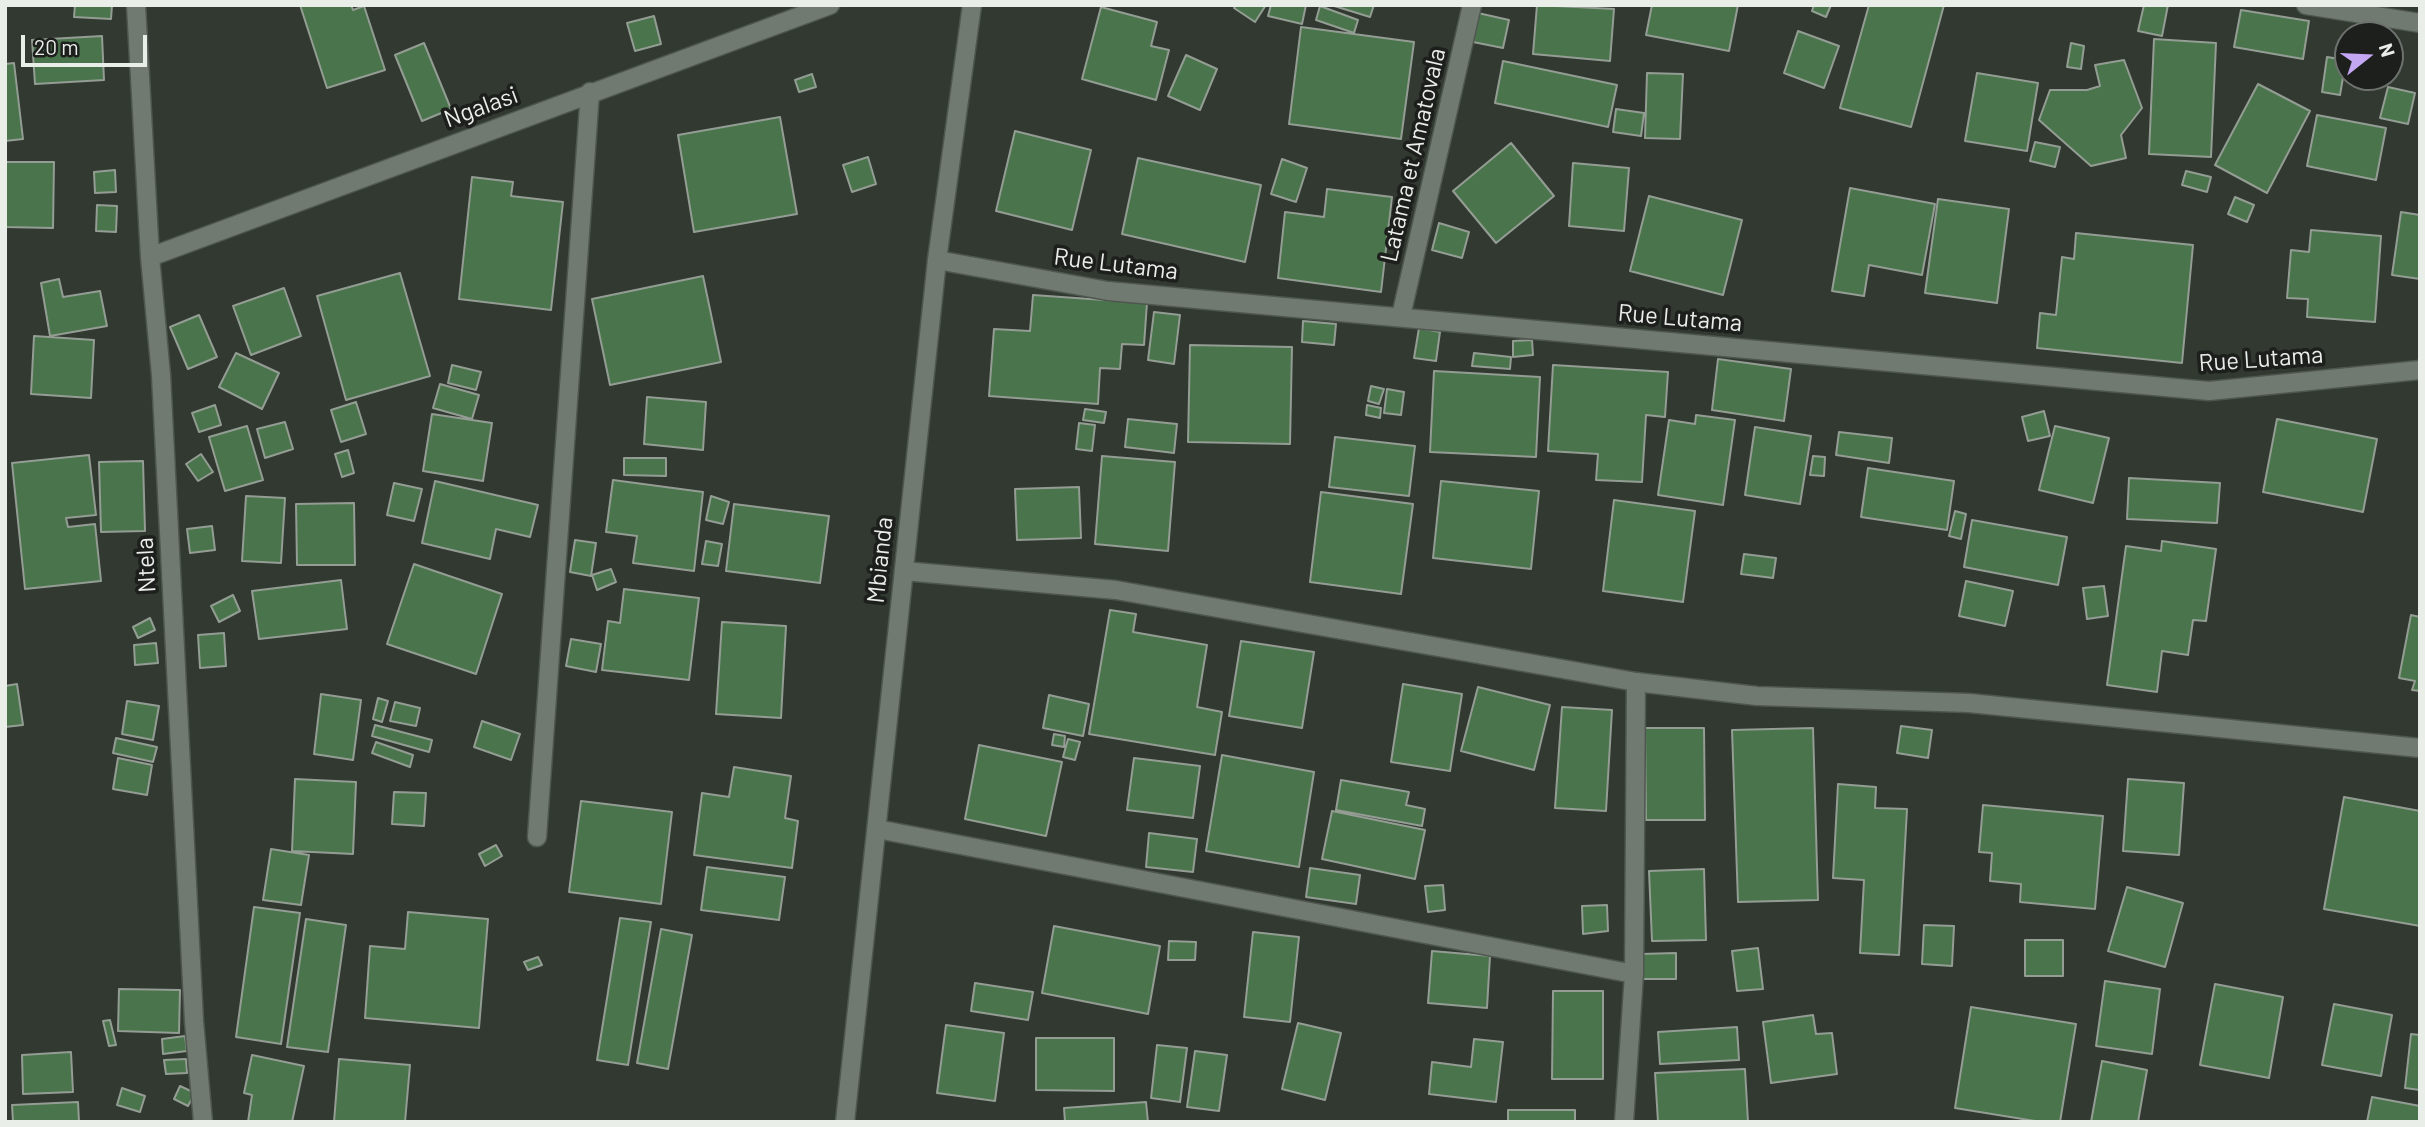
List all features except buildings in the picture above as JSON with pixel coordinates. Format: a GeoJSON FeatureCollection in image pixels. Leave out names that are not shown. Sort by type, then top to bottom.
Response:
{"type":"FeatureCollection","features":[{"type":"Feature","properties":{"kind":"street","name":"Ntela"},"geometry":{"type":"LineString","coordinates":[[136,5],[150,257],[161,375],[194,1020],[203,1122]]}},
{"type":"Feature","properties":{"kind":"street","name":"Ngalasi"},"geometry":{"type":"LineString","coordinates":[[150,257],[830,5]]}},
{"type":"Feature","properties":{"kind":"street","name":"Mbianda"},"geometry":{"type":"LineString","coordinates":[[845,1122],[937,260],[972,5]]}},
{"type":"Feature","properties":{"kind":"street","name":"Latama et Amatovala"},"geometry":{"type":"LineString","coordinates":[[1401,316],[1472,5]]}},
{"type":"Feature","properties":{"kind":"street"},"geometry":{"type":"LineString","coordinates":[[2305,5],[2420,23]]}},
{"type":"Feature","properties":{"kind":"street"},"geometry":{"type":"LineString","coordinates":[[537,837],[590,92]]}},
{"type":"Feature","properties":{"kind":"street","name":"Rue Lutama"},"geometry":{"type":"LineString","coordinates":[[937,260],[1108,290],[2209,391],[2420,370]]}},
{"type":"Feature","properties":{"kind":"street"},"geometry":{"type":"LineString","coordinates":[[904,571],[1116,590],[1636,682],[1757,696],[1969,704],[2420,748]]}},
{"type":"Feature","properties":{"kind":"street"},"geometry":{"type":"LineString","coordinates":[[1624,1122],[1634,974],[1636,682]]}},
{"type":"Feature","properties":{"kind":"street"},"geometry":{"type":"LineString","coordinates":[[877,829],[1634,974]]}}]}
